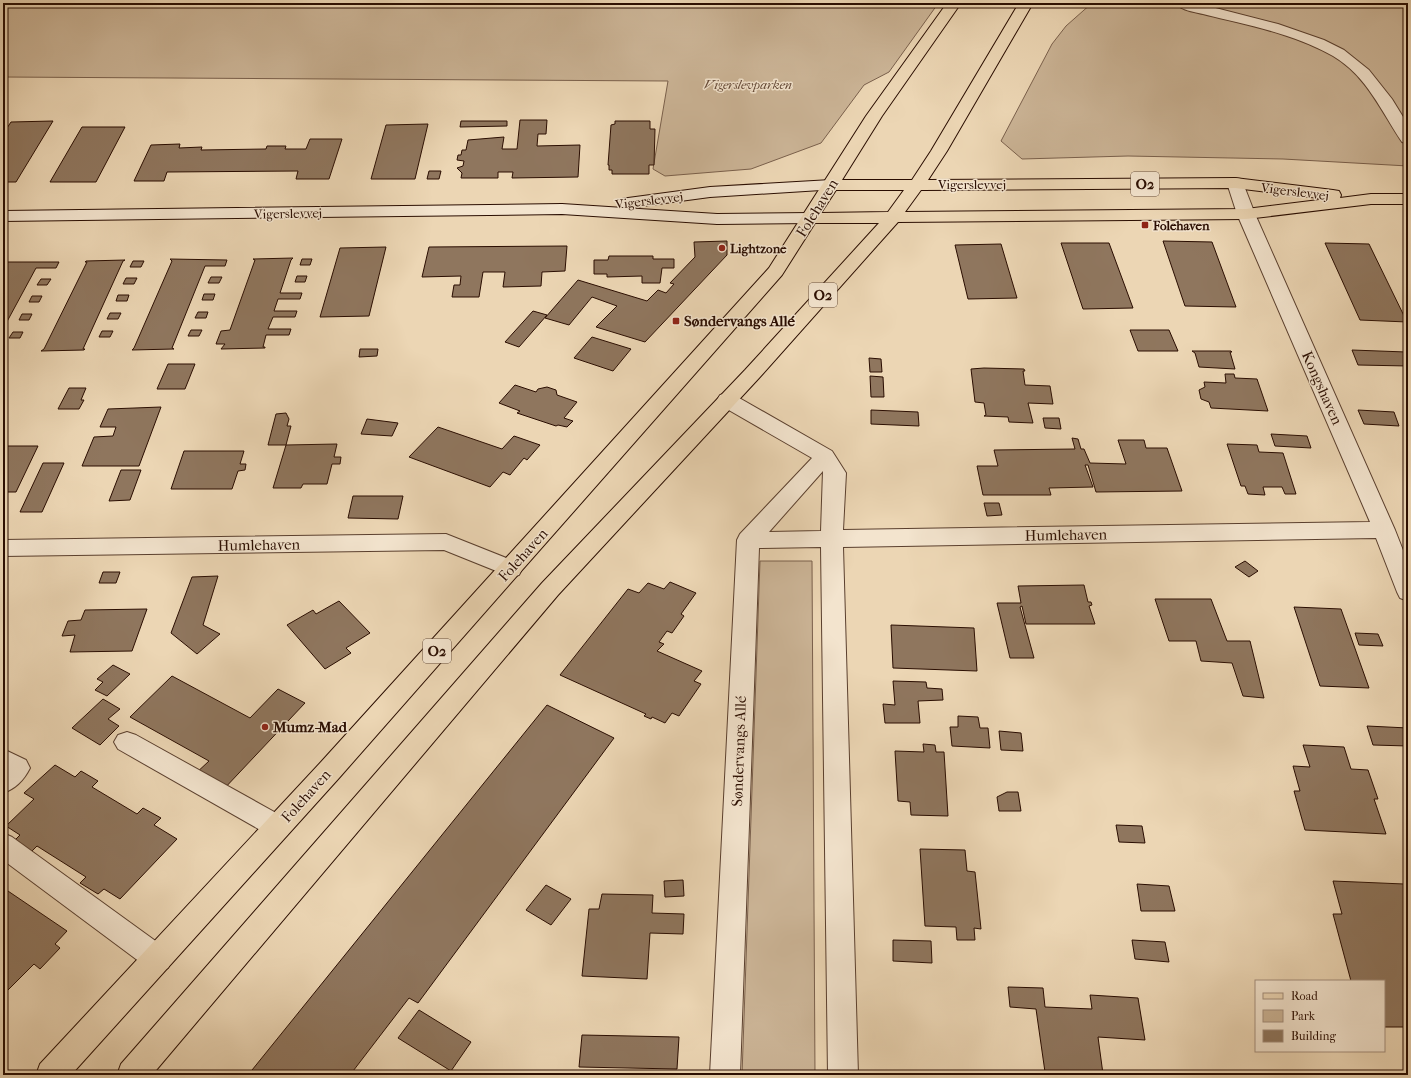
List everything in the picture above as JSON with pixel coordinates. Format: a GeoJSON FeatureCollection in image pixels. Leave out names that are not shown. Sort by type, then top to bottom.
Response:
{"type":"FeatureCollection","features":[{"type":"Feature","properties":{"kind":"main road","name":"Folehaven"},"geometry":{"type":"LineString","coordinates":[[51,1075],[278,827],[776,271],[882,105],[954,3]]}},
{"type":"Feature","properties":{"kind":"main road","name":"O2"},"geometry":{"type":"LineString","coordinates":[[132,1075],[550,589],[727,400],[894,216],[917,184],[1026,3]]}},
{"type":"Feature","properties":{"kind":"main road","name":"Vigerslevvej"},"geometry":{"type":"LineString","coordinates":[[831,185],[1235,184],[1371,199],[1408,199]]}},
{"type":"Feature","properties":{"kind":"main road","name":"Vigerslevvej"},"geometry":{"type":"LineString","coordinates":[[811,218],[894,216],[979,217],[1091,214],[1246,214],[1371,199]]}},
{"type":"Feature","properties":{"kind":"street"},"geometry":{"type":"LineString","coordinates":[[1182,3],[1274,28],[1329,48],[1354,64],[1374,83],[1408,139]]}},
{"type":"Feature","properties":{"kind":"street","name":"Kongshaven"},"geometry":{"type":"LineString","coordinates":[[1235,184],[1246,214],[1384,530],[1408,592]]}},
{"type":"Feature","properties":{"kind":"street","name":"Vigerslevvej"},"geometry":{"type":"LineString","coordinates":[[573,210],[710,192],[831,185]]}},
{"type":"Feature","properties":{"kind":"street","name":"Vigerslevvej"},"geometry":{"type":"LineString","coordinates":[[3,216],[573,210],[717,218],[811,218]]}},
{"type":"Feature","properties":{"kind":"street"},"geometry":{"type":"LineString","coordinates":[[727,400],[825,456],[835,473],[831,539],[843,1075]]}},
{"type":"Feature","properties":{"kind":"street"},"geometry":{"type":"LineString","coordinates":[[748,540],[825,456]]}},
{"type":"Feature","properties":{"kind":"street","name":"Humlehaven"},"geometry":{"type":"LineString","coordinates":[[748,540],[1384,530]]}},
{"type":"Feature","properties":{"kind":"street","name":"Søndervangs Allé"},"geometry":{"type":"LineString","coordinates":[[725,1075],[748,540]]}},
{"type":"Feature","properties":{"kind":"street","name":"Humlehaven"},"geometry":{"type":"LineString","coordinates":[[3,548],[446,542],[510,569]]}},
{"type":"Feature","properties":{"kind":"street"},"geometry":{"type":"LineString","coordinates":[[127,742],[278,827]]}},
{"type":"Feature","properties":{"kind":"street"},"geometry":{"type":"LineString","coordinates":[[3,760],[17,768],[3,782]]}},
{"type":"Feature","properties":{"kind":"street"},"geometry":{"type":"LineString","coordinates":[[3,846],[158,959]]}},
{"type":"Feature","properties":{"kind":"green space","name":"Vigerslevparken"},"geometry":{"type":"Polygon","coordinates":[[[3,3],[936,3],[937,5],[889,72],[864,85],[821,143],[751,169],[665,176],[653,169],[668,81],[3,77],[3,3]]]}},
{"type":"Feature","properties":{"kind":"green space"},"geometry":{"type":"Polygon","coordinates":[[[1092,3],[1408,3],[1408,166],[1283,159],[1128,156],[1022,159],[1001,141],[1052,44],[1066,26],[1092,3]]]}},
{"type":"Feature","properties":{"kind":"green space"},"geometry":{"type":"Polygon","coordinates":[[[760,561],[812,561],[815,1075],[742,1075],[760,561]]]}},
{"type":"Feature","properties":{"kind":"building"},"geometry":{"type":"Polygon","coordinates":[[[520,120],[547,120],[546,134],[538,134],[537,146],[580,145],[578,177],[512,178],[513,172],[498,172],[498,178],[461,178],[462,173],[457,168],[463,166],[464,161],[457,160],[458,155],[461,155],[462,150],[466,150],[468,140],[504,137],[502,149],[517,149],[520,120]]]}},
{"type":"Feature","properties":{"kind":"building"},"geometry":{"type":"Polygon","coordinates":[[[53,121],[16,182],[3,182],[3,134],[11,122],[53,121]]]}},
{"type":"Feature","properties":{"kind":"building"},"geometry":{"type":"Polygon","coordinates":[[[461,121],[507,121],[507,126],[460,127],[461,121]]]}},
{"type":"Feature","properties":{"kind":"building"},"geometry":{"type":"Polygon","coordinates":[[[615,121],[650,121],[650,129],[655,129],[654,165],[649,165],[649,174],[612,174],[612,170],[609,170],[608,165],[611,125],[615,124],[615,121]]]}},
{"type":"Feature","properties":{"kind":"building"},"geometry":{"type":"Polygon","coordinates":[[[428,124],[415,179],[371,179],[386,125],[428,124]]]}},
{"type":"Feature","properties":{"kind":"building"},"geometry":{"type":"Polygon","coordinates":[[[82,127],[125,127],[96,182],[50,182],[82,127]]]}},
{"type":"Feature","properties":{"kind":"building"},"geometry":{"type":"Polygon","coordinates":[[[310,139],[342,139],[329,179],[296,179],[298,171],[167,172],[164,181],[134,181],[151,145],[180,144],[179,148],[202,147],[201,150],[266,149],[267,146],[286,146],[285,149],[306,149],[310,139]]]}},
{"type":"Feature","properties":{"kind":"building"},"geometry":{"type":"Polygon","coordinates":[[[429,171],[441,171],[439,179],[427,179],[429,171]]]}},
{"type":"Feature","properties":{"kind":"building"},"geometry":{"type":"Polygon","coordinates":[[[727,241],[727,255],[645,342],[596,327],[617,306],[592,297],[569,325],[545,318],[578,280],[647,301],[658,290],[666,293],[674,284],[670,283],[695,257],[694,242],[727,241]]]}},
{"type":"Feature","properties":{"kind":"building"},"geometry":{"type":"Polygon","coordinates":[[[1163,241],[1212,242],[1236,307],[1185,306],[1163,241]]]}},
{"type":"Feature","properties":{"kind":"building"},"geometry":{"type":"Polygon","coordinates":[[[1061,243],[1109,243],[1133,308],[1083,309],[1061,243]]]}},
{"type":"Feature","properties":{"kind":"building"},"geometry":{"type":"Polygon","coordinates":[[[1325,243],[1369,244],[1407,322],[1360,320],[1325,243]]]}},
{"type":"Feature","properties":{"kind":"building"},"geometry":{"type":"Polygon","coordinates":[[[1001,244],[1017,298],[968,299],[955,245],[1001,244]]]}},
{"type":"Feature","properties":{"kind":"building"},"geometry":{"type":"Polygon","coordinates":[[[567,246],[565,271],[542,272],[541,286],[503,287],[505,272],[483,272],[479,297],[452,297],[454,285],[460,285],[461,276],[422,277],[429,247],[567,246]]]}},
{"type":"Feature","properties":{"kind":"building"},"geometry":{"type":"Polygon","coordinates":[[[386,247],[369,316],[320,317],[340,248],[386,247]]]}},
{"type":"Feature","properties":{"kind":"building"},"geometry":{"type":"Polygon","coordinates":[[[609,256],[653,256],[653,259],[674,259],[674,268],[662,268],[660,283],[642,283],[642,276],[607,277],[607,274],[594,274],[594,260],[608,260],[609,256]]]}},
{"type":"Feature","properties":{"kind":"building"},"geometry":{"type":"Polygon","coordinates":[[[293,258],[280,293],[302,293],[300,299],[278,299],[274,311],[297,311],[295,317],[273,317],[268,329],[291,329],[289,335],[266,335],[263,347],[265,348],[221,349],[225,344],[216,344],[221,331],[230,330],[255,260],[253,259],[293,258]]]}},
{"type":"Feature","properties":{"kind":"building"},"geometry":{"type":"Polygon","coordinates":[[[170,259],[227,260],[225,266],[205,266],[172,348],[174,349],[132,350],[172,261],[170,259]]]}},
{"type":"Feature","properties":{"kind":"building"},"geometry":{"type":"Polygon","coordinates":[[[302,259],[312,259],[310,265],[300,265],[302,259]]]}},
{"type":"Feature","properties":{"kind":"building"},"geometry":{"type":"Polygon","coordinates":[[[125,260],[123,261],[83,349],[85,349],[41,351],[44,349],[87,262],[85,262],[125,260]]]}},
{"type":"Feature","properties":{"kind":"building"},"geometry":{"type":"Polygon","coordinates":[[[133,261],[144,261],[141,267],[130,267],[133,261]]]}},
{"type":"Feature","properties":{"kind":"building"},"geometry":{"type":"Polygon","coordinates":[[[3,262],[59,262],[56,268],[36,268],[3,329],[3,262]]]}},
{"type":"Feature","properties":{"kind":"building"},"geometry":{"type":"Polygon","coordinates":[[[297,276],[307,276],[305,282],[295,282],[297,276]]]}},
{"type":"Feature","properties":{"kind":"building"},"geometry":{"type":"Polygon","coordinates":[[[211,277],[222,277],[219,283],[208,283],[211,277]]]}},
{"type":"Feature","properties":{"kind":"building"},"geometry":{"type":"Polygon","coordinates":[[[126,278],[137,278],[134,284],[123,284],[126,278]]]}},
{"type":"Feature","properties":{"kind":"building"},"geometry":{"type":"Polygon","coordinates":[[[41,279],[51,279],[47,285],[37,285],[41,279]]]}},
{"type":"Feature","properties":{"kind":"building"},"geometry":{"type":"Polygon","coordinates":[[[204,294],[215,294],[213,300],[202,300],[204,294]]]}},
{"type":"Feature","properties":{"kind":"building"},"geometry":{"type":"Polygon","coordinates":[[[118,295],[129,295],[127,301],[116,301],[118,295]]]}},
{"type":"Feature","properties":{"kind":"building"},"geometry":{"type":"Polygon","coordinates":[[[32,296],[42,296],[39,302],[29,302],[32,296]]]}},
{"type":"Feature","properties":{"kind":"building"},"geometry":{"type":"Polygon","coordinates":[[[533,311],[547,315],[519,347],[505,342],[533,311]]]}},
{"type":"Feature","properties":{"kind":"building"},"geometry":{"type":"Polygon","coordinates":[[[198,312],[208,312],[206,318],[195,318],[198,312]]]}},
{"type":"Feature","properties":{"kind":"building"},"geometry":{"type":"Polygon","coordinates":[[[110,313],[121,313],[118,319],[107,319],[110,313]]]}},
{"type":"Feature","properties":{"kind":"building"},"geometry":{"type":"Polygon","coordinates":[[[22,314],[32,314],[29,320],[19,320],[22,314]]]}},
{"type":"Feature","properties":{"kind":"building"},"geometry":{"type":"Polygon","coordinates":[[[191,330],[202,330],[199,336],[188,336],[191,330]]]}},
{"type":"Feature","properties":{"kind":"building"},"geometry":{"type":"Polygon","coordinates":[[[1130,330],[1169,330],[1178,351],[1138,351],[1130,330]]]}},
{"type":"Feature","properties":{"kind":"building"},"geometry":{"type":"Polygon","coordinates":[[[102,331],[113,331],[110,337],[99,337],[102,331]]]}},
{"type":"Feature","properties":{"kind":"building"},"geometry":{"type":"Polygon","coordinates":[[[13,332],[23,332],[20,338],[9,338],[13,332]]]}},
{"type":"Feature","properties":{"kind":"building"},"geometry":{"type":"Polygon","coordinates":[[[592,337],[631,349],[613,371],[574,358],[592,337]]]}},
{"type":"Feature","properties":{"kind":"building"},"geometry":{"type":"Polygon","coordinates":[[[360,349],[378,349],[377,356],[359,357],[360,349]]]}},
{"type":"Feature","properties":{"kind":"building"},"geometry":{"type":"Polygon","coordinates":[[[1352,350],[1406,352],[1408,366],[1358,365],[1352,350]]]}},
{"type":"Feature","properties":{"kind":"building"},"geometry":{"type":"Polygon","coordinates":[[[1192,351],[1231,351],[1235,369],[1199,367],[1195,353],[1192,351]]]}},
{"type":"Feature","properties":{"kind":"building"},"geometry":{"type":"Polygon","coordinates":[[[869,358],[881,359],[882,372],[870,372],[869,358]]]}},
{"type":"Feature","properties":{"kind":"building"},"geometry":{"type":"Polygon","coordinates":[[[168,364],[195,364],[185,389],[157,389],[168,364]]]}},
{"type":"Feature","properties":{"kind":"building"},"geometry":{"type":"Polygon","coordinates":[[[971,369],[1024,369],[1025,385],[1050,386],[1053,404],[1028,403],[1033,423],[1009,422],[1008,417],[984,416],[986,415],[984,403],[975,402],[971,369]]]}},
{"type":"Feature","properties":{"kind":"building"},"geometry":{"type":"Polygon","coordinates":[[[1225,374],[1234,374],[1235,378],[1257,379],[1268,411],[1211,408],[1209,402],[1201,399],[1199,390],[1205,387],[1204,382],[1226,383],[1225,374]]]}},
{"type":"Feature","properties":{"kind":"building"},"geometry":{"type":"Polygon","coordinates":[[[870,376],[883,377],[884,397],[871,397],[870,376]]]}},
{"type":"Feature","properties":{"kind":"building"},"geometry":{"type":"Polygon","coordinates":[[[515,385],[536,392],[538,389],[547,387],[556,390],[557,395],[577,402],[564,418],[573,421],[567,427],[556,426],[517,413],[520,411],[499,403],[515,385]]]}},
{"type":"Feature","properties":{"kind":"building"},"geometry":{"type":"Polygon","coordinates":[[[69,388],[86,388],[81,400],[84,400],[79,409],[58,409],[69,388]]]}},
{"type":"Feature","properties":{"kind":"building"},"geometry":{"type":"Polygon","coordinates":[[[161,407],[139,466],[82,466],[94,437],[113,436],[116,427],[100,427],[108,409],[161,407]]]}},
{"type":"Feature","properties":{"kind":"building"},"geometry":{"type":"Polygon","coordinates":[[[871,410],[918,412],[919,426],[871,424],[871,410]]]}},
{"type":"Feature","properties":{"kind":"building"},"geometry":{"type":"Polygon","coordinates":[[[1358,410],[1394,412],[1399,426],[1364,424],[1358,410]]]}},
{"type":"Feature","properties":{"kind":"building"},"geometry":{"type":"Polygon","coordinates":[[[286,413],[289,419],[287,426],[291,426],[286,445],[268,445],[276,414],[286,413]]]}},
{"type":"Feature","properties":{"kind":"building"},"geometry":{"type":"Polygon","coordinates":[[[1043,418],[1059,418],[1061,429],[1045,428],[1043,418]]]}},
{"type":"Feature","properties":{"kind":"building"},"geometry":{"type":"Polygon","coordinates":[[[367,419],[398,423],[392,436],[361,434],[367,419]]]}},
{"type":"Feature","properties":{"kind":"building"},"geometry":{"type":"Polygon","coordinates":[[[438,427],[502,449],[514,436],[540,445],[527,460],[524,458],[510,475],[503,472],[490,487],[409,457],[438,427]]]}},
{"type":"Feature","properties":{"kind":"building"},"geometry":{"type":"Polygon","coordinates":[[[1271,434],[1307,436],[1311,448],[1275,446],[1271,434]]]}},
{"type":"Feature","properties":{"kind":"building"},"geometry":{"type":"Polygon","coordinates":[[[1072,438],[1078,439],[1081,449],[1084,449],[1090,463],[1126,464],[1118,440],[1144,440],[1146,448],[1167,448],[1182,491],[1096,492],[1088,465],[1085,465],[1093,487],[1049,488],[1051,495],[983,495],[977,466],[998,466],[994,450],[1075,449],[1072,438]]]}},
{"type":"Feature","properties":{"kind":"building"},"geometry":{"type":"Polygon","coordinates":[[[337,444],[334,457],[341,457],[340,464],[332,464],[327,484],[303,484],[301,488],[273,488],[286,445],[337,444]]]}},
{"type":"Feature","properties":{"kind":"building"},"geometry":{"type":"Polygon","coordinates":[[[1227,444],[1257,445],[1259,452],[1283,453],[1296,494],[1285,494],[1282,487],[1263,487],[1265,495],[1248,494],[1245,486],[1241,486],[1227,444]]]}},
{"type":"Feature","properties":{"kind":"building"},"geometry":{"type":"Polygon","coordinates":[[[4,446],[38,446],[16,492],[3,492],[4,446]]]}},
{"type":"Feature","properties":{"kind":"building"},"geometry":{"type":"Polygon","coordinates":[[[184,451],[244,451],[240,464],[246,464],[245,470],[238,471],[232,489],[171,489],[184,451]]]}},
{"type":"Feature","properties":{"kind":"building"},"geometry":{"type":"Polygon","coordinates":[[[43,463],[64,463],[42,512],[20,512],[43,463]]]}},
{"type":"Feature","properties":{"kind":"building"},"geometry":{"type":"Polygon","coordinates":[[[121,470],[141,470],[130,500],[109,501],[121,470]]]}},
{"type":"Feature","properties":{"kind":"building"},"geometry":{"type":"Polygon","coordinates":[[[353,496],[403,496],[398,519],[348,518],[353,496]]]}},
{"type":"Feature","properties":{"kind":"building"},"geometry":{"type":"Polygon","coordinates":[[[984,503],[999,503],[1002,515],[987,516],[984,503]]]}},
{"type":"Feature","properties":{"kind":"building"},"geometry":{"type":"Polygon","coordinates":[[[1245,561],[1258,571],[1249,577],[1235,567],[1245,561]]]}},
{"type":"Feature","properties":{"kind":"building"},"geometry":{"type":"Polygon","coordinates":[[[103,572],[120,572],[116,583],[99,583],[103,572]]]}},
{"type":"Feature","properties":{"kind":"building"},"geometry":{"type":"Polygon","coordinates":[[[218,576],[203,625],[220,634],[197,654],[171,633],[192,577],[218,576]]]}},
{"type":"Feature","properties":{"kind":"building"},"geometry":{"type":"Polygon","coordinates":[[[670,582],[696,593],[681,614],[684,616],[672,633],[667,631],[659,642],[664,644],[657,651],[702,671],[694,681],[701,684],[679,716],[672,713],[665,723],[652,717],[651,719],[644,716],[646,714],[560,675],[628,589],[639,593],[648,583],[664,589],[670,582]]]}},
{"type":"Feature","properties":{"kind":"building"},"geometry":{"type":"Polygon","coordinates":[[[1084,585],[1088,602],[1091,602],[1092,605],[1089,606],[1095,624],[1026,624],[1022,606],[1020,607],[1034,658],[1010,658],[997,603],[1021,603],[1018,586],[1084,585]]]}},
{"type":"Feature","properties":{"kind":"building"},"geometry":{"type":"Polygon","coordinates":[[[1155,599],[1211,599],[1227,641],[1250,641],[1264,698],[1243,696],[1232,663],[1201,661],[1196,641],[1169,641],[1155,599]]]}},
{"type":"Feature","properties":{"kind":"building"},"geometry":{"type":"Polygon","coordinates":[[[339,601],[370,633],[346,648],[351,653],[325,669],[287,625],[313,610],[316,614],[339,601]]]}},
{"type":"Feature","properties":{"kind":"building"},"geometry":{"type":"Polygon","coordinates":[[[1294,607],[1341,609],[1369,688],[1320,686],[1294,607]]]}},
{"type":"Feature","properties":{"kind":"building"},"geometry":{"type":"Polygon","coordinates":[[[147,609],[132,651],[70,652],[75,635],[62,636],[68,621],[81,620],[85,610],[147,609]]]}},
{"type":"Feature","properties":{"kind":"building"},"geometry":{"type":"Polygon","coordinates":[[[891,625],[974,628],[977,671],[893,668],[891,625]]]}},
{"type":"Feature","properties":{"kind":"building"},"geometry":{"type":"Polygon","coordinates":[[[1355,633],[1378,634],[1383,646],[1359,645],[1355,633]]]}},
{"type":"Feature","properties":{"kind":"building"},"geometry":{"type":"Polygon","coordinates":[[[113,665],[130,674],[107,696],[95,690],[103,682],[97,679],[113,665]]]}},
{"type":"Feature","properties":{"kind":"building"},"geometry":{"type":"Polygon","coordinates":[[[172,676],[250,718],[278,689],[305,703],[222,791],[194,775],[209,761],[130,717],[172,676]]]}},
{"type":"Feature","properties":{"kind":"building"},"geometry":{"type":"Polygon","coordinates":[[[893,681],[926,682],[927,688],[942,689],[943,700],[918,701],[920,723],[885,723],[883,704],[895,705],[893,681]]]}},
{"type":"Feature","properties":{"kind":"building"},"geometry":{"type":"Polygon","coordinates":[[[103,699],[120,709],[108,719],[119,726],[100,745],[72,728],[103,699]]]}},
{"type":"Feature","properties":{"kind":"building"},"geometry":{"type":"Polygon","coordinates":[[[547,705],[614,738],[418,1003],[409,998],[350,1075],[248,1075],[547,705]]]}},
{"type":"Feature","properties":{"kind":"building"},"geometry":{"type":"Polygon","coordinates":[[[958,716],[978,717],[980,728],[988,728],[990,748],[952,746],[950,727],[958,727],[958,716]]]}},
{"type":"Feature","properties":{"kind":"building"},"geometry":{"type":"Polygon","coordinates":[[[1367,726],[1408,728],[1408,746],[1373,745],[1367,726]]]}},
{"type":"Feature","properties":{"kind":"building"},"geometry":{"type":"Polygon","coordinates":[[[999,731],[1021,733],[1023,751],[1001,750],[999,731]]]}},
{"type":"Feature","properties":{"kind":"building"},"geometry":{"type":"Polygon","coordinates":[[[923,744],[935,745],[936,752],[944,752],[948,816],[911,815],[910,802],[898,801],[895,751],[924,752],[923,744]]]}},
{"type":"Feature","properties":{"kind":"building"},"geometry":{"type":"Polygon","coordinates":[[[1303,745],[1344,747],[1351,769],[1368,770],[1378,799],[1374,799],[1386,834],[1305,830],[1294,791],[1300,791],[1293,766],[1310,767],[1303,745]]]}},
{"type":"Feature","properties":{"kind":"building"},"geometry":{"type":"Polygon","coordinates":[[[55,765],[75,777],[81,771],[98,781],[92,787],[137,814],[143,808],[161,818],[154,825],[177,839],[120,899],[104,889],[98,894],[80,883],[86,877],[37,846],[31,852],[14,841],[20,835],[6,826],[34,799],[24,793],[55,765]]]}},
{"type":"Feature","properties":{"kind":"building"},"geometry":{"type":"Polygon","coordinates":[[[1007,792],[1018,792],[1021,811],[999,811],[997,797],[1007,792]]]}},
{"type":"Feature","properties":{"kind":"building"},"geometry":{"type":"Polygon","coordinates":[[[1116,825],[1142,826],[1145,843],[1119,842],[1116,825]]]}},
{"type":"Feature","properties":{"kind":"building"},"geometry":{"type":"Polygon","coordinates":[[[920,849],[965,850],[967,871],[975,872],[981,929],[974,928],[975,940],[957,940],[956,927],[925,926],[920,849]]]}},
{"type":"Feature","properties":{"kind":"building"},"geometry":{"type":"Polygon","coordinates":[[[683,880],[684,896],[665,897],[664,881],[683,880]]]}},
{"type":"Feature","properties":{"kind":"building"},"geometry":{"type":"Polygon","coordinates":[[[1333,881],[1404,884],[1408,896],[1408,1027],[1385,1027],[1385,980],[1351,980],[1333,914],[1342,914],[1333,881]]]}},
{"type":"Feature","properties":{"kind":"building"},"geometry":{"type":"Polygon","coordinates":[[[1137,884],[1169,886],[1175,911],[1141,911],[1137,884]]]}},
{"type":"Feature","properties":{"kind":"building"},"geometry":{"type":"Polygon","coordinates":[[[546,885],[571,899],[551,925],[526,910],[546,885]]]}},
{"type":"Feature","properties":{"kind":"building"},"geometry":{"type":"Polygon","coordinates":[[[5,889],[67,931],[55,944],[60,948],[40,969],[34,964],[3,995],[3,891],[5,889]]]}},
{"type":"Feature","properties":{"kind":"building"},"geometry":{"type":"Polygon","coordinates":[[[602,894],[653,895],[652,913],[684,914],[683,934],[650,933],[647,979],[582,976],[589,909],[599,909],[602,894]]]}},
{"type":"Feature","properties":{"kind":"building"},"geometry":{"type":"Polygon","coordinates":[[[893,940],[931,941],[932,963],[893,961],[893,940]]]}},
{"type":"Feature","properties":{"kind":"building"},"geometry":{"type":"Polygon","coordinates":[[[1132,940],[1165,942],[1169,962],[1135,959],[1132,940]]]}},
{"type":"Feature","properties":{"kind":"building"},"geometry":{"type":"Polygon","coordinates":[[[1008,987],[1043,988],[1045,1007],[1092,1009],[1090,995],[1138,998],[1145,1040],[1098,1037],[1103,1074],[1079,1075],[1079,1073],[1045,1072],[1036,1009],[1010,1007],[1008,987]]]}},
{"type":"Feature","properties":{"kind":"building"},"geometry":{"type":"Polygon","coordinates":[[[419,1010],[471,1042],[451,1071],[398,1038],[419,1010]]]}},
{"type":"Feature","properties":{"kind":"building"},"geometry":{"type":"Polygon","coordinates":[[[582,1035],[679,1037],[677,1069],[579,1067],[582,1035]]]}},
{"type":"Feature","properties":{"kind":"building"},"geometry":{"type":"Polygon","coordinates":[[[575,1072],[676,1075],[574,1075],[575,1072]]]}},
{"type":"Feature","properties":{"kind":"place","name":"Folehaven"},"geometry":{"type":"Point","coordinates":[1145,225]}},
{"type":"Feature","properties":{"kind":"place","name":"Lightzone"},"geometry":{"type":"Point","coordinates":[722,248]}},
{"type":"Feature","properties":{"kind":"place","name":"Søndervangs Allé"},"geometry":{"type":"Point","coordinates":[676,321]}},
{"type":"Feature","properties":{"kind":"place","name":"Mumz-Mad"},"geometry":{"type":"Point","coordinates":[265,727]}}]}
